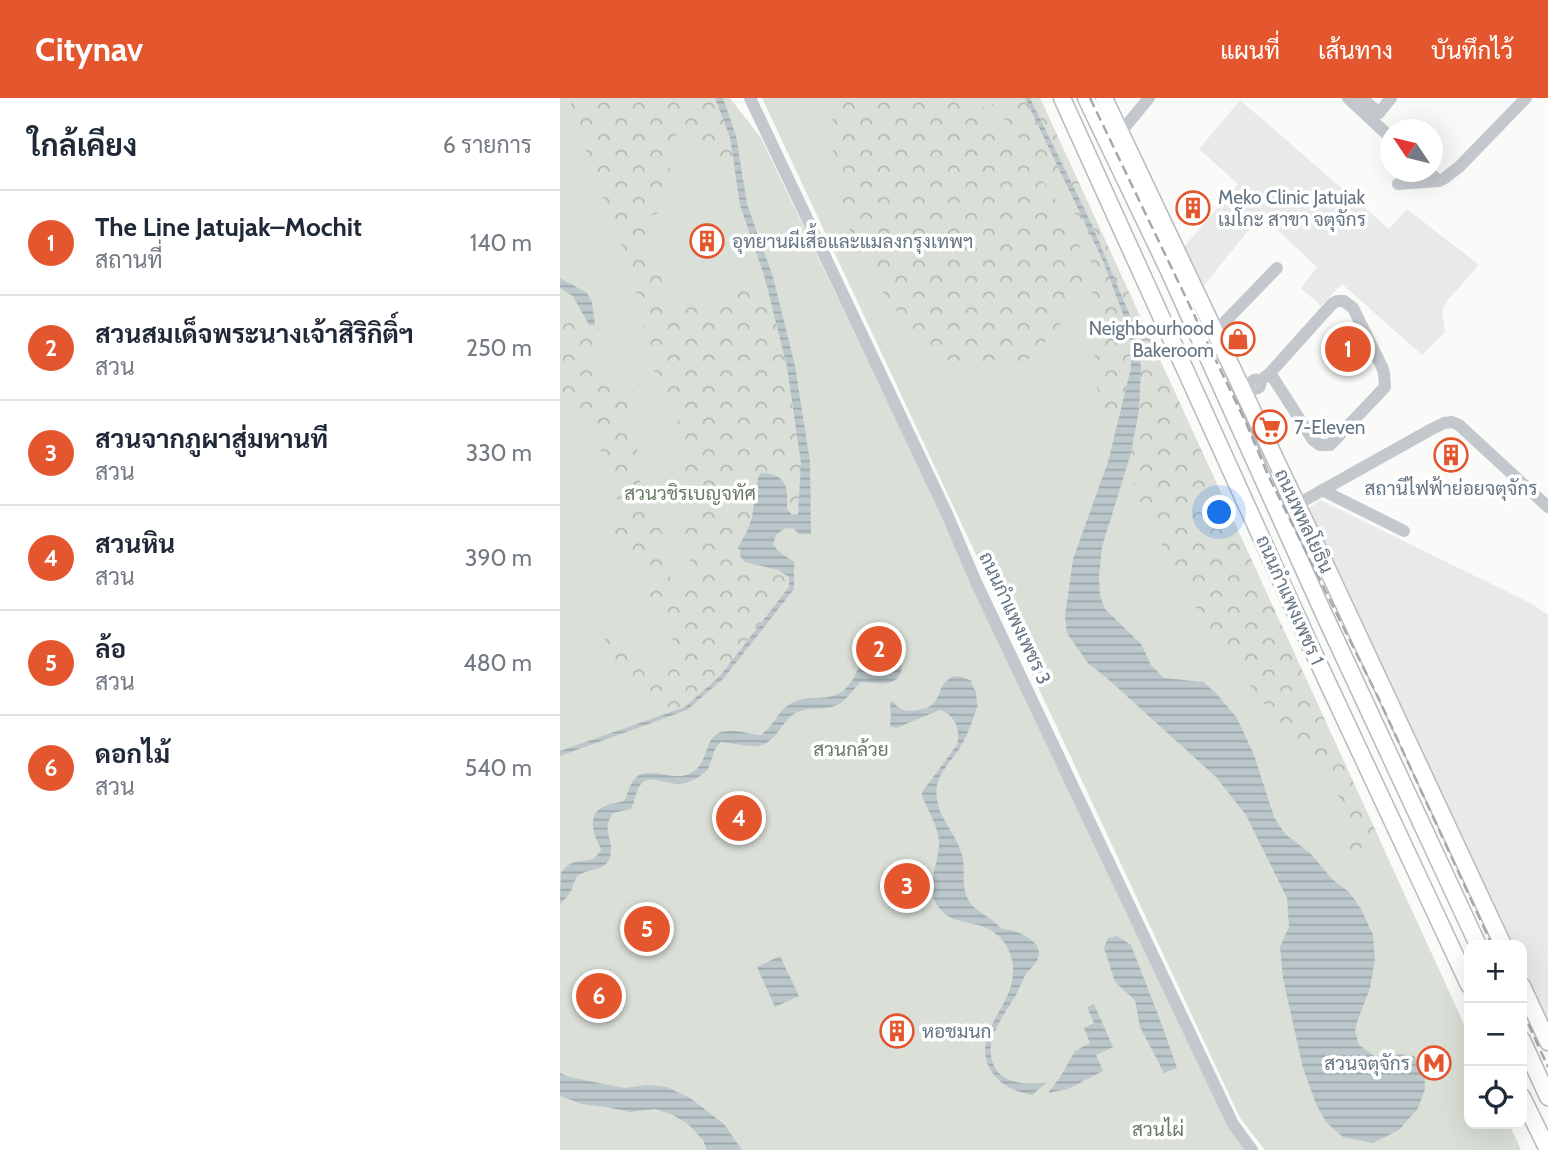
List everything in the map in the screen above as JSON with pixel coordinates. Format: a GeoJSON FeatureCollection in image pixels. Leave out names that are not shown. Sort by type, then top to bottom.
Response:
{"type":"FeatureCollection","features":[{"type":"Feature","properties":{"kind":"main road","name":"ถนนกำแพงเพชร 1"},"geometry":{"type":"LineString","coordinates":[[1062,98],[1306,637],[1464,974]]}},
{"type":"Feature","properties":{"kind":"main road","name":"ถนนพหลโยธิน"},"geometry":{"type":"LineString","coordinates":[[1086,98],[1475,939]]}},
{"type":"Feature","properties":{"kind":"main road","name":"ถนนพหลโยธิน"},"geometry":{"type":"LineString","coordinates":[[1105,99],[1214,332],[1256,383],[1296,505],[1501,940]]}},
{"type":"Feature","properties":{"kind":"main road"},"geometry":{"type":"LineString","coordinates":[[1147,225],[1178,255]]}},
{"type":"Feature","properties":{"kind":"main road"},"geometry":{"type":"LineString","coordinates":[[1474,882],[1475,939]]}},
{"type":"Feature","properties":{"kind":"main road"},"geometry":{"type":"LineString","coordinates":[[1527,997],[1548,1042]]}},
{"type":"Feature","properties":{"kind":"main road"},"geometry":{"type":"LineString","coordinates":[[1527,1051],[1548,1097]]}},
{"type":"Feature","properties":{"kind":"main road"},"geometry":{"type":"LineString","coordinates":[[1527,1107],[1548,1150]]}},
{"type":"Feature","properties":{"kind":"street","name":"ถนนกำแพงเพชร 3"},"geometry":{"type":"LineString","coordinates":[[750,98],[1233,1124],[1252,1150]]}},
{"type":"Feature","properties":{"kind":"street"},"geometry":{"type":"LineString","coordinates":[[1120,133],[1149,98]]}},
{"type":"Feature","properties":{"kind":"street"},"geometry":{"type":"LineString","coordinates":[[1348,98],[1380,127]]}},
{"type":"Feature","properties":{"kind":"street"},"geometry":{"type":"LineString","coordinates":[[1362,98],[1380,113],[1391,98]]}},
{"type":"Feature","properties":{"kind":"street"},"geometry":{"type":"LineString","coordinates":[[1443,179],[1460,166],[1526,98]]}},
{"type":"Feature","properties":{"kind":"street"},"geometry":{"type":"LineString","coordinates":[[1398,184],[1425,182]]}},
{"type":"Feature","properties":{"kind":"street"},"geometry":{"type":"LineString","coordinates":[[1214,332],[1277,268]]}},
{"type":"Feature","properties":{"kind":"street"},"geometry":{"type":"LineString","coordinates":[[1344,301],[1353,308],[1384,373],[1385,387],[1330,445],[1323,445],[1313,440],[1256,383],[1332,304],[1344,301]]}},
{"type":"Feature","properties":{"kind":"street"},"geometry":{"type":"LineString","coordinates":[[1296,505],[1430,430],[1452,422],[1468,432],[1548,507]]}},
{"type":"Feature","properties":{"kind":"street"},"geometry":{"type":"LineString","coordinates":[[1322,490],[1404,531]]}},
{"type":"Feature","properties":{"kind":"shaded area"},"geometry":{"type":"Polygon","coordinates":[[[715,98],[723,98],[736,136],[747,204],[773,277],[795,366],[810,462],[811,534],[799,534],[794,529],[785,528],[776,535],[773,544],[794,562],[794,589],[724,678],[687,710],[560,756],[560,751],[685,707],[720,676],[789,587],[789,577],[778,570],[745,562],[740,556],[740,544],[752,517],[761,473],[776,476],[784,483],[787,509],[792,515],[798,514],[801,463],[787,367],[765,278],[740,205],[730,137],[715,98]]]}},
{"type":"Feature","properties":{"kind":"shaded area"},"geometry":{"type":"Polygon","coordinates":[[[1025,98],[1030,98],[1092,225],[1133,323],[1141,367],[1139,410],[1131,453],[1102,547],[1100,596],[1105,609],[1141,644],[1151,665],[1164,678],[1203,682],[1217,694],[1237,718],[1254,755],[1274,817],[1285,834],[1310,853],[1332,879],[1349,892],[1361,909],[1373,935],[1375,959],[1370,988],[1355,1031],[1359,1045],[1376,1057],[1403,1054],[1414,1056],[1424,1068],[1425,1089],[1418,1108],[1399,1130],[1373,1143],[1343,1137],[1327,1123],[1316,1104],[1303,1068],[1283,978],[1280,947],[1289,927],[1287,898],[1246,815],[1216,777],[1088,663],[1067,633],[1065,616],[1073,559],[1108,462],[1131,368],[1131,342],[1103,261],[1025,98]]]}},
{"type":"Feature","properties":{"kind":"shaded area"},"geometry":{"type":"Polygon","coordinates":[[[1240,100],[1389,229],[1407,209],[1479,265],[1446,302],[1442,311],[1445,332],[1422,355],[1342,284],[1321,306],[1301,288],[1317,267],[1261,215],[1201,289],[1183,248],[1238,184],[1199,149],[1240,100]]]}},
{"type":"Feature","properties":{"kind":"shaded area"},"geometry":{"type":"Polygon","coordinates":[[[560,278],[587,293],[592,302],[595,325],[589,325],[573,296],[560,288],[560,278]]]}},
{"type":"Feature","properties":{"kind":"shaded area"},"geometry":{"type":"Polygon","coordinates":[[[1320,500],[1530,603],[1548,615],[1548,1020],[1527,976],[1527,940],[1510,940],[1304,512],[1320,500]]]}},
{"type":"Feature","properties":{"kind":"shaded area"},"geometry":{"type":"Polygon","coordinates":[[[877,644],[888,646],[898,653],[902,668],[895,680],[883,683],[861,682],[837,705],[796,713],[773,738],[759,746],[721,742],[706,771],[691,781],[678,784],[649,780],[641,784],[631,809],[613,813],[609,819],[611,851],[608,862],[578,876],[570,893],[560,904],[561,873],[571,863],[593,859],[601,849],[593,824],[596,813],[607,805],[624,801],[639,775],[653,773],[677,776],[693,772],[699,767],[710,741],[720,732],[761,735],[790,704],[843,691],[866,655],[877,644]]]}},
{"type":"Feature","properties":{"kind":"shaded area"},"geometry":{"type":"Polygon","coordinates":[[[954,676],[972,681],[978,705],[959,749],[938,780],[936,796],[960,849],[965,891],[971,904],[1001,928],[1024,935],[1038,948],[1038,958],[996,1028],[991,1046],[994,1066],[1003,1077],[1024,1083],[1046,1083],[1032,1095],[1002,1083],[989,1067],[985,1054],[990,1029],[1012,981],[1012,960],[1007,946],[998,935],[985,927],[948,916],[940,909],[932,893],[939,841],[922,792],[957,745],[956,724],[950,715],[940,710],[896,728],[890,726],[890,703],[893,701],[900,708],[909,711],[927,707],[937,699],[945,682],[954,676]]]}},
{"type":"Feature","properties":{"kind":"shaded area"},"geometry":{"type":"Polygon","coordinates":[[[1117,936],[1131,945],[1177,1068],[1164,1073],[1140,1027],[1135,1000],[1115,982],[1104,948],[1108,938],[1117,936]]]}},
{"type":"Feature","properties":{"kind":"shaded area"},"geometry":{"type":"Polygon","coordinates":[[[780,956],[799,996],[775,1007],[757,967],[780,956]]]}},
{"type":"Feature","properties":{"kind":"shaded area"},"geometry":{"type":"Polygon","coordinates":[[[1094,1004],[1113,1047],[1096,1055],[1103,1071],[1068,1089],[1048,1093],[1075,1051],[1090,1043],[1084,1028],[1094,1023],[1087,1007],[1094,1004]]]}},
{"type":"Feature","properties":{"kind":"shaded area"},"geometry":{"type":"Polygon","coordinates":[[[560,1073],[624,1088],[648,1085],[667,1087],[690,1098],[724,1124],[742,1150],[707,1150],[703,1140],[688,1124],[655,1109],[630,1112],[582,1104],[560,1096],[560,1073]]]}},
{"type":"Feature","properties":{"kind":"green space"},"geometry":{"type":"Polygon","coordinates":[[[560,98],[730,98],[761,138],[1246,1150],[560,1150],[560,98]]]}},
{"type":"Feature","properties":{"kind":"green space","name":"สวนวชิรเบญจทัศ"},"geometry":{"type":"Polygon","coordinates":[[[569,98],[715,98],[730,137],[733,158],[712,157],[676,134],[662,212],[640,219],[673,312],[765,278],[787,367],[801,463],[798,514],[792,515],[787,509],[788,496],[752,517],[740,544],[745,562],[778,570],[789,577],[789,587],[720,676],[685,707],[666,713],[615,659],[604,643],[607,633],[627,657],[647,666],[659,662],[674,643],[667,623],[650,612],[639,595],[651,573],[630,561],[628,540],[615,538],[603,529],[606,521],[622,511],[603,465],[600,445],[588,424],[560,389],[560,296],[565,298],[580,331],[588,332],[599,328],[601,345],[596,367],[606,386],[637,392],[639,408],[630,428],[639,455],[640,481],[663,536],[666,564],[675,593],[684,596],[689,590],[687,577],[691,565],[679,526],[691,505],[680,453],[670,432],[679,420],[675,398],[662,388],[652,366],[634,281],[569,98]]]}},
{"type":"Feature","properties":{"kind":"green space","name":"สวนจตุจักร"},"geometry":{"type":"Polygon","coordinates":[[[762,98],[1040,98],[1464,1024],[1464,1129],[1511,1129],[1521,1150],[1265,1150],[1240,1118],[762,98]]]}},
{"type":"Feature","properties":{"kind":"green space"},"geometry":{"type":"Polygon","coordinates":[[[834,98],[976,98],[1022,153],[1074,229],[1083,267],[1081,286],[1070,311],[1034,355],[1004,366],[976,369],[961,367],[940,355],[900,314],[879,287],[863,259],[840,197],[832,132],[834,98]]]}},
{"type":"Feature","properties":{"kind":"green space"},"geometry":{"type":"Polygon","coordinates":[[[987,98],[1025,98],[1080,210],[1123,311],[1130,337],[1131,357],[1126,391],[1114,435],[1095,382],[1092,273],[1088,242],[1070,202],[987,98]]]}},
{"type":"Feature","properties":{"kind":"green space"},"geometry":{"type":"Polygon","coordinates":[[[1030,98],[1040,98],[1379,838],[1346,856],[1347,835],[1343,802],[1217,646],[1140,504],[1127,463],[1131,453],[1141,368],[1133,323],[1092,225],[1030,98]]]}},
{"type":"Feature","properties":{"kind":"railway"},"geometry":{"type":"LineString","coordinates":[[1090,98],[1247,425],[1268,475],[1377,695],[1490,940]]}},
{"type":"Feature","properties":{"kind":"railway"},"geometry":{"type":"LineString","coordinates":[[1527,1021],[1548,1067]]}},
{"type":"Feature","properties":{"kind":"place","name":"Meko Clinic Jatujak เมโกะ สาขา จตุจักร"},"geometry":{"type":"Point","coordinates":[1193,208]}},
{"type":"Feature","properties":{"kind":"place","name":"อุทยานผีเสื้อและแมลงกรุงเทพฯ"},"geometry":{"type":"Point","coordinates":[707,241]}},
{"type":"Feature","properties":{"kind":"place","name":"Neighbourhood Bakeroom"},"geometry":{"type":"Point","coordinates":[1238,339]}},
{"type":"Feature","properties":{"kind":"place","name":"The Line Jatujak–Mochit"},"geometry":{"type":"Point","coordinates":[1348,349]}},
{"type":"Feature","properties":{"kind":"place","name":"7-Eleven"},"geometry":{"type":"Point","coordinates":[1270,427]}},
{"type":"Feature","properties":{"kind":"place","name":"สถานีไฟฟ้าย่อยจตุจักร"},"geometry":{"type":"Point","coordinates":[1451,455]}},
{"type":"Feature","properties":{"kind":"place","name":"สวนสมเด็จพระนางเจ้าสิริกิติ์ฯ"},"geometry":{"type":"Point","coordinates":[879,649]}},
{"type":"Feature","properties":{"kind":"place","name":"สวนหิน"},"geometry":{"type":"Point","coordinates":[739,818]}},
{"type":"Feature","properties":{"kind":"place","name":"สวนจากภูผาสู่มหานที"},"geometry":{"type":"Point","coordinates":[907,886]}},
{"type":"Feature","properties":{"kind":"place","name":"ล้อ"},"geometry":{"type":"Point","coordinates":[647,929]}},
{"type":"Feature","properties":{"kind":"place","name":"ดอกไม้"},"geometry":{"type":"Point","coordinates":[599,996]}},
{"type":"Feature","properties":{"kind":"place","name":"หอชมนก"},"geometry":{"type":"Point","coordinates":[897,1031]}},
{"type":"Feature","properties":{"kind":"place","name":"สวนจตุจักร"},"geometry":{"type":"Point","coordinates":[1434,1063]}},
{"type":"Feature","properties":{"kind":"park label","name":"สวนกล้วย"},"geometry":{"type":"Point","coordinates":[851,749]}},
{"type":"Feature","properties":{"kind":"park label","name":"สวนไผ่"},"geometry":{"type":"Point","coordinates":[1158,1129]}}]}
